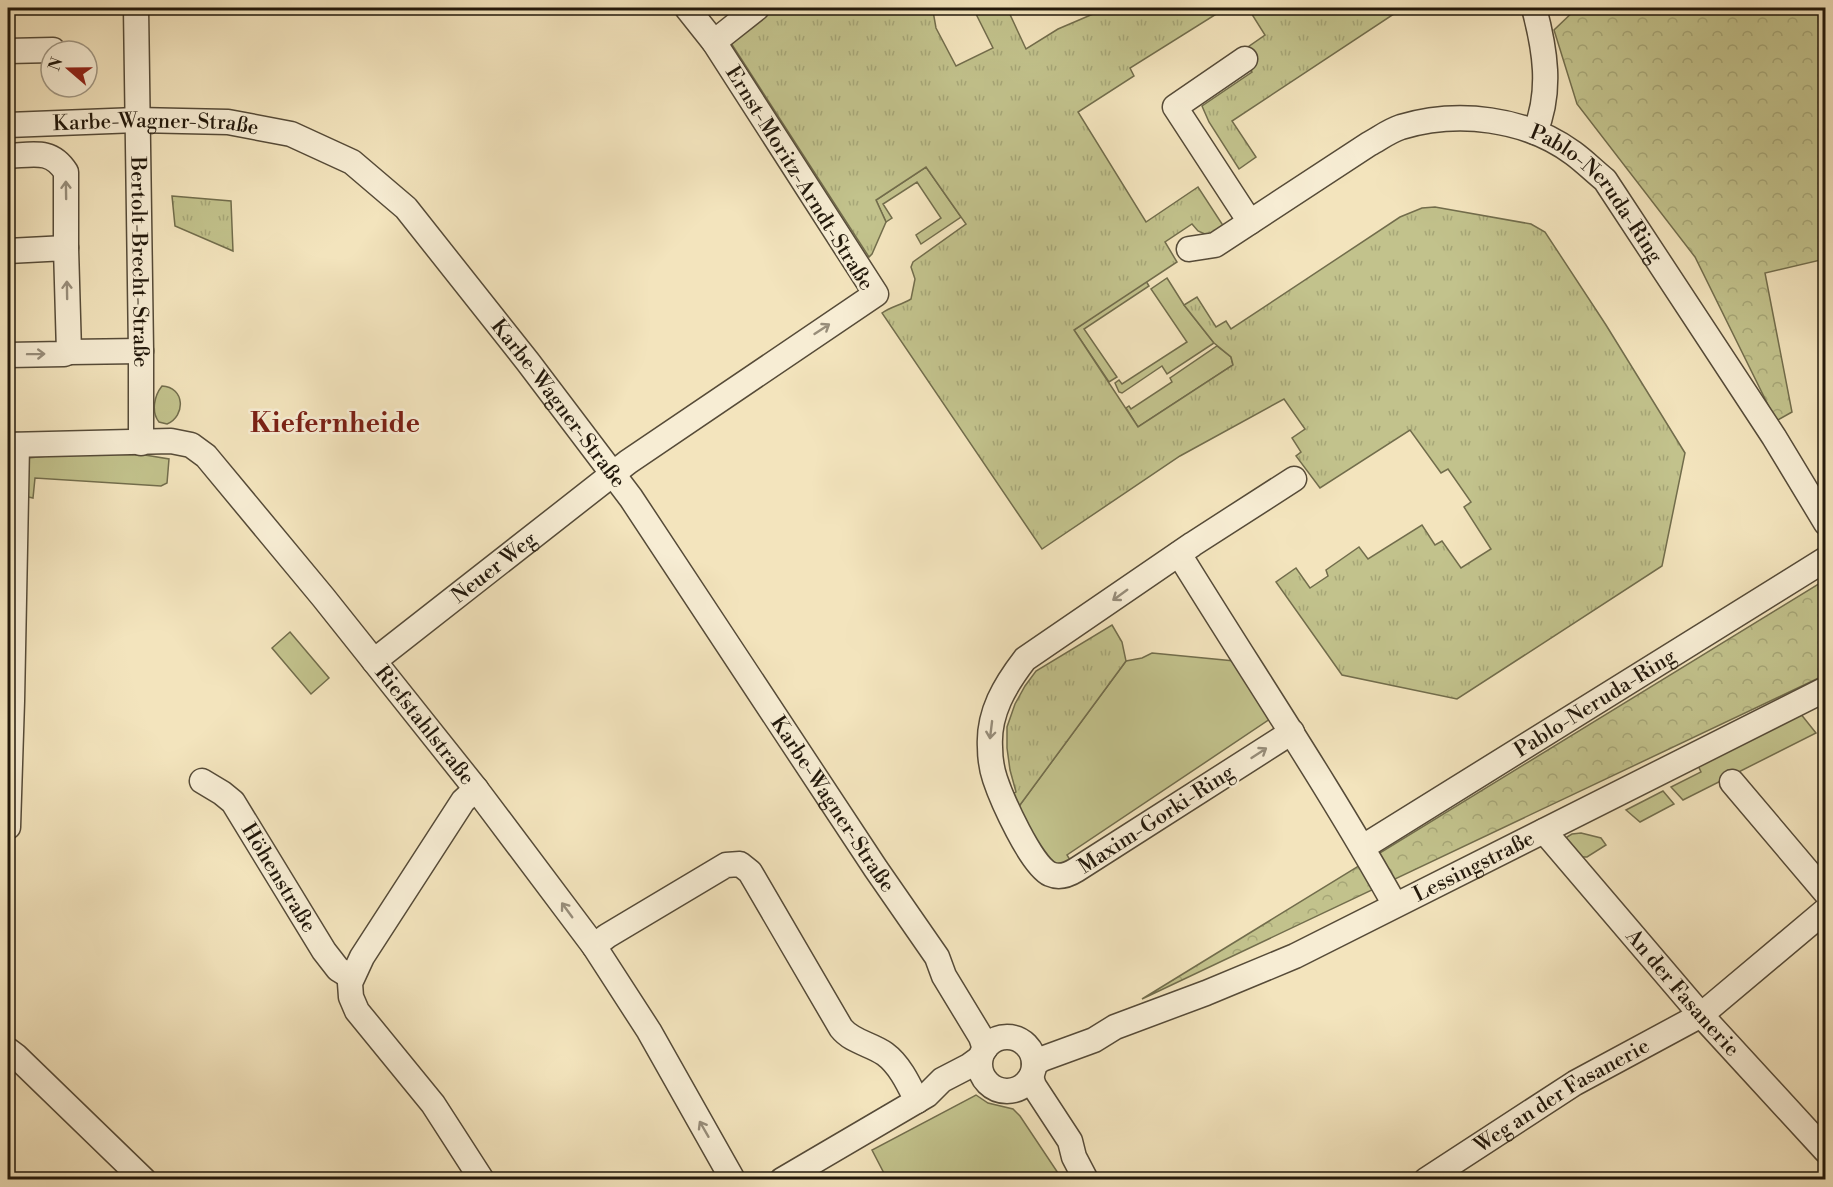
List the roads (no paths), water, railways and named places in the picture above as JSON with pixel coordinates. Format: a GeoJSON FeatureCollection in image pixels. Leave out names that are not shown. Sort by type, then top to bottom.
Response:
{"type":"FeatureCollection","features":[{"type":"Feature","properties":{"kind":"street","name":"Bertolt-Brecht-Straße"},"geometry":{"type":"LineString","coordinates":[[136,8],[141,443]]}},
{"type":"Feature","properties":{"kind":"street","name":"Ernst-Moritz-Arndt-Straße"},"geometry":{"type":"LineString","coordinates":[[612,474],[876,294],[714,42],[687,8]]}},
{"type":"Feature","properties":{"kind":"street"},"geometry":{"type":"LineString","coordinates":[[714,42],[757,8]]}},
{"type":"Feature","properties":{"kind":"street"},"geometry":{"type":"LineString","coordinates":[[1534,8],[1541,36],[1546,92],[1535,132]]}},
{"type":"Feature","properties":{"kind":"street"},"geometry":{"type":"LineString","coordinates":[[8,51],[39,50]]}},
{"type":"Feature","properties":{"kind":"street"},"geometry":{"type":"LineString","coordinates":[[1245,59],[1175,107],[1250,222]]}},
{"type":"Feature","properties":{"kind":"street","name":"Pablo-Neruda-Ring"},"geometry":{"type":"LineString","coordinates":[[1190,249],[1215,245],[1369,144],[1400,128],[1436,120],[1476,119],[1513,125],[1535,132],[1572,152],[1605,180],[1774,437],[1826,523]]}},
{"type":"Feature","properties":{"kind":"street","name":"Karbe-Wagner-Straße"},"geometry":{"type":"LineString","coordinates":[[8,125],[137,120],[228,122],[291,134],[352,162],[406,208],[528,362],[636,507],[936,957],[944,976],[981,1037],[1010,1055],[1034,1086],[1070,1141],[1074,1157],[1086,1179]]}},
{"type":"Feature","properties":{"kind":"street","name":"Karbe-Wagner-Straße"},"geometry":{"type":"LineString","coordinates":[[8,156],[42,154],[60,162],[66,172],[66,248]]}},
{"type":"Feature","properties":{"kind":"street"},"geometry":{"type":"LineString","coordinates":[[8,251],[66,248],[69,351]]}},
{"type":"Feature","properties":{"kind":"street"},"geometry":{"type":"LineString","coordinates":[[8,355],[64,354],[69,351],[141,351]]}},
{"type":"Feature","properties":{"kind":"street","name":"Riefstahlstraße"},"geometry":{"type":"LineString","coordinates":[[12,445],[180,442],[191,445],[206,456],[476,789],[594,946],[649,1031],[733,1179]]}},
{"type":"Feature","properties":{"kind":"street"},"geometry":{"type":"LineString","coordinates":[[8,827],[12,445]]}},
{"type":"Feature","properties":{"kind":"street","name":"Neuer Weg"},"geometry":{"type":"LineString","coordinates":[[374,661],[612,474]]}},
{"type":"Feature","properties":{"kind":"street","name":"Maxim-Gorki-Ring"},"geometry":{"type":"LineString","coordinates":[[1292,732],[1068,875],[1058,876],[1041,868],[1027,847],[994,777],[990,747],[991,726],[998,701],[1011,676],[1025,659],[1294,479]]}},
{"type":"Feature","properties":{"kind":"street"},"geometry":{"type":"LineString","coordinates":[[1174,558],[1292,732],[1363,847],[1395,905]]}},
{"type":"Feature","properties":{"kind":"street","name":"Pablo-Neruda-Ring"},"geometry":{"type":"LineString","coordinates":[[1363,847],[1826,558]]}},
{"type":"Feature","properties":{"kind":"street","name":"Lessingstraße"},"geometry":{"type":"LineString","coordinates":[[782,1179],[922,1098],[942,1080],[969,1066],[1090,1030],[1115,1027],[1295,956],[1826,689]]}},
{"type":"Feature","properties":{"kind":"street","name":"Höhenstraße"},"geometry":{"type":"LineString","coordinates":[[202,781],[222,792],[233,802],[324,951],[338,969],[351,977]]}},
{"type":"Feature","properties":{"kind":"street"},"geometry":{"type":"LineString","coordinates":[[1732,782],[1826,893]]}},
{"type":"Feature","properties":{"kind":"street"},"geometry":{"type":"LineString","coordinates":[[476,789],[463,801],[362,957],[351,977],[350,990],[357,1011],[433,1104],[482,1179]]}},
{"type":"Feature","properties":{"kind":"street","name":"An der Fasanerie"},"geometry":{"type":"LineString","coordinates":[[1544,831],[1701,1015],[1826,1151]]}},
{"type":"Feature","properties":{"kind":"street"},"geometry":{"type":"LineString","coordinates":[[594,946],[726,865],[740,864],[750,872],[841,1028],[851,1038],[889,1057],[922,1098]]}},
{"type":"Feature","properties":{"kind":"street","name":"Weg an der Fasanerie"},"geometry":{"type":"LineString","coordinates":[[1426,1179],[1575,1083],[1701,1015],[1826,910]]}},
{"type":"Feature","properties":{"kind":"street"},"geometry":{"type":"LineString","coordinates":[[8,1050],[144,1179]]}},
{"type":"Feature","properties":{"kind":"street"},"geometry":{"type":"LineString","coordinates":[[1010,1055],[1022,1087],[1011,1091],[994,1089],[986,1082],[981,1072],[1010,1055]]}},
{"type":"Feature","properties":{"kind":"street","name":"Lessingstraße"},"geometry":{"type":"LineString","coordinates":[[922,1098],[949,1094],[976,1082],[986,1082]]}},
{"type":"Feature","properties":{"kind":"street","name":"Karbe-Wagner-Straße"},"geometry":{"type":"LineString","coordinates":[[1011,1091],[1025,1101],[1061,1149],[1074,1157]]}},
{"type":"Feature","properties":{"kind":"district","name":"Kiefernheide"},"geometry":{"type":"Point","coordinates":[335,423]}}]}
